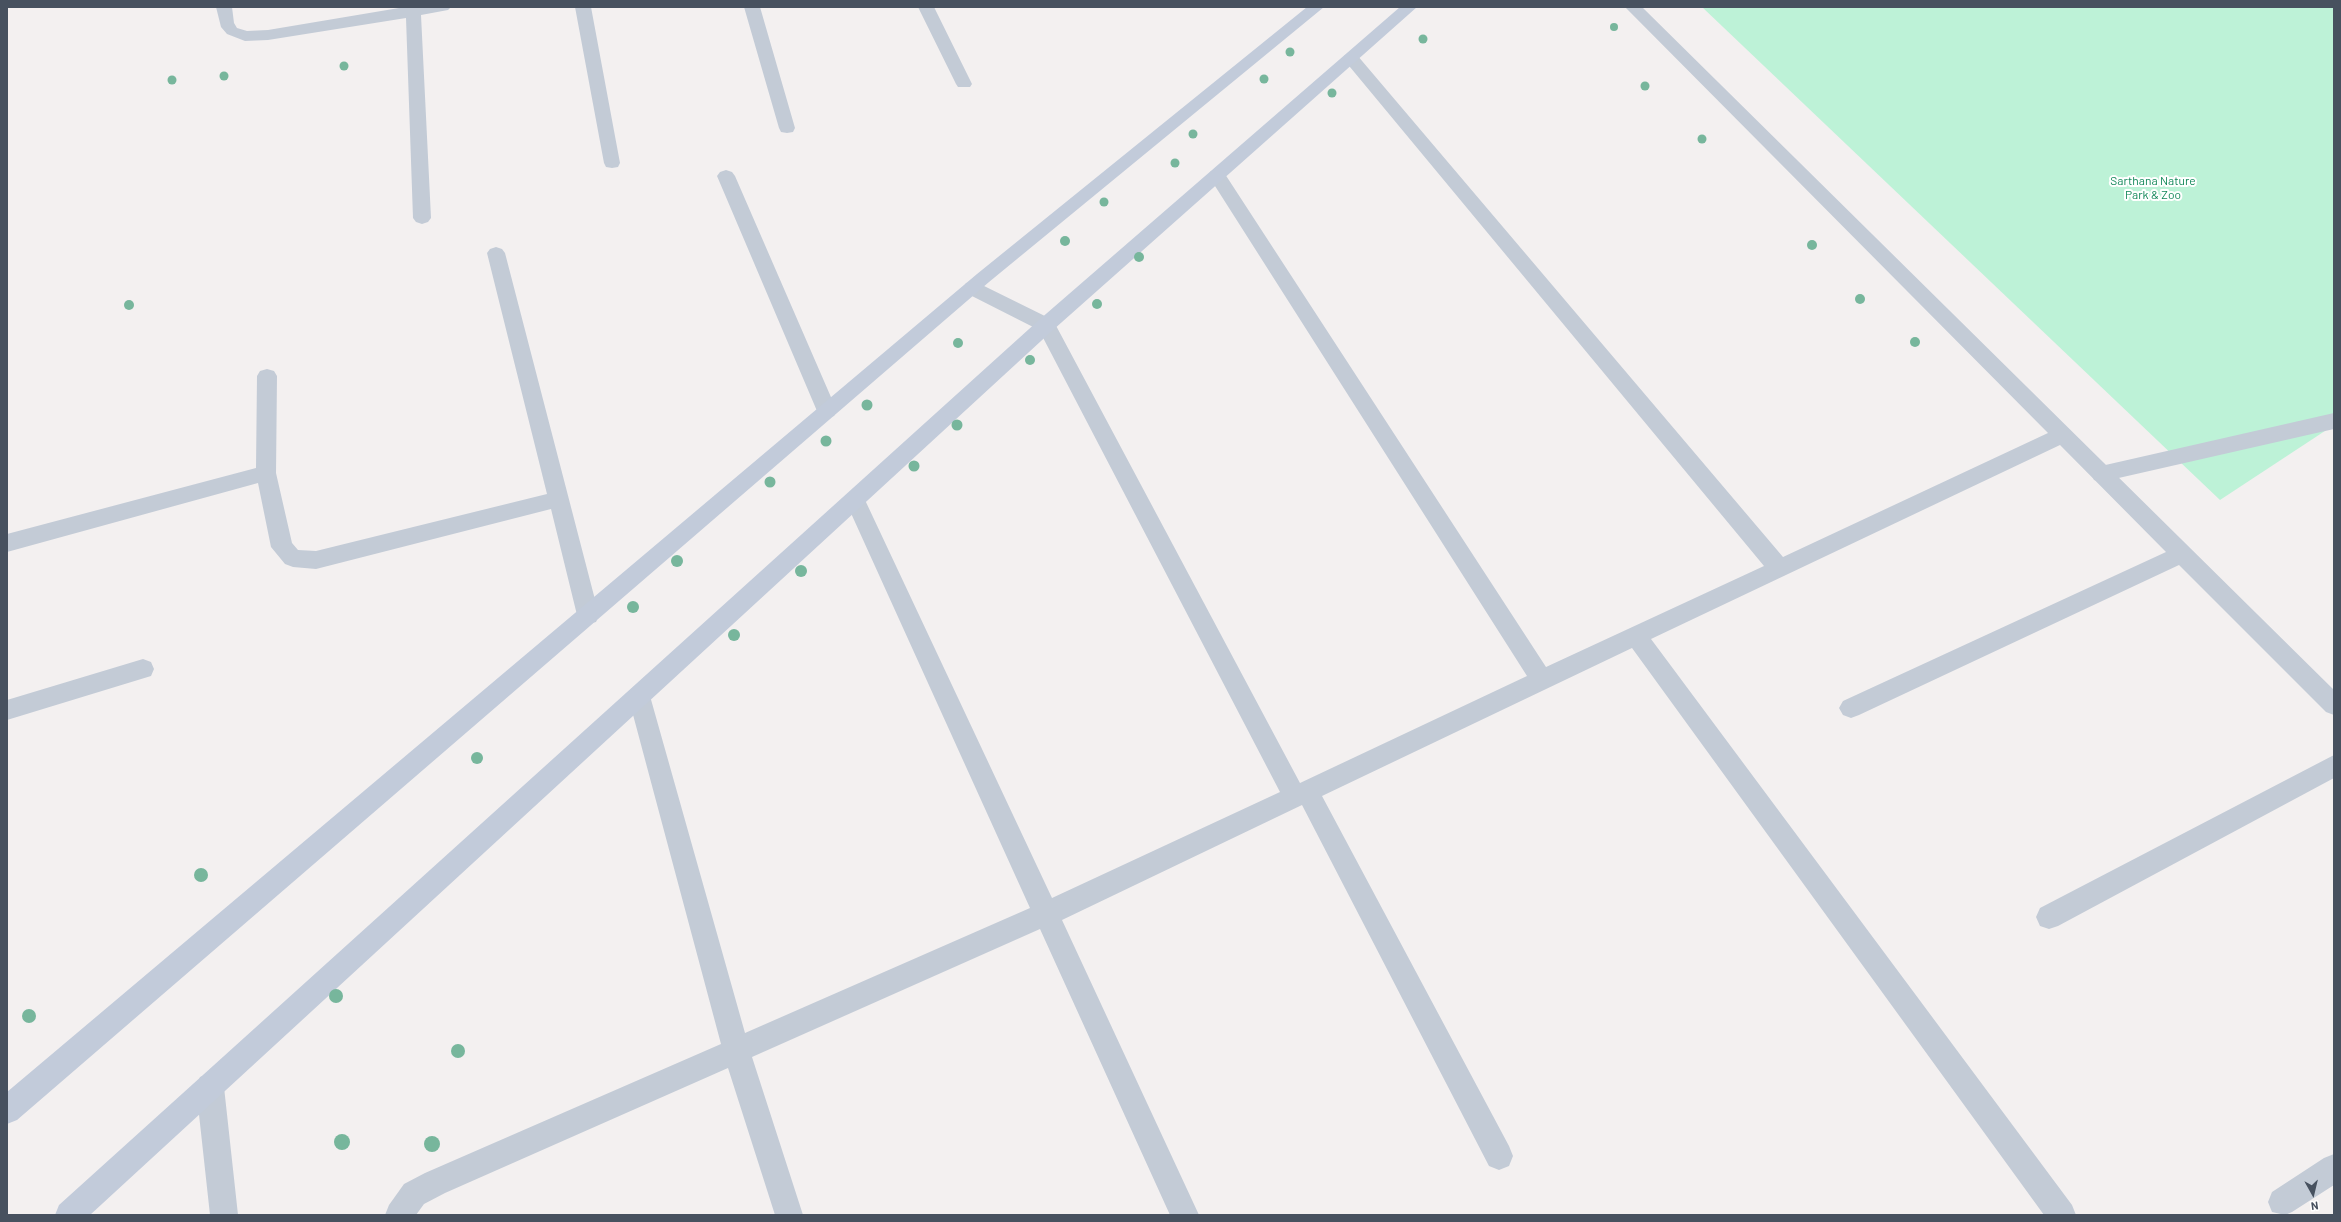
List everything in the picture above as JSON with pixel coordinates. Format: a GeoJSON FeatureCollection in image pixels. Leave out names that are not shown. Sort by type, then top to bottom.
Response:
{"type":"FeatureCollection","features":[{"type":"Feature","properties":{"kind":"street"},"geometry":{"type":"LineString","coordinates":[[224,7],[226,24],[232,31],[245,36],[268,35],[413,10],[443,7]]}},
{"type":"Feature","properties":{"kind":"street"},"geometry":{"type":"LineString","coordinates":[[583,7],[612,163]]}},
{"type":"Feature","properties":{"kind":"street"},"geometry":{"type":"LineString","coordinates":[[752,7],[787,128]]}},
{"type":"Feature","properties":{"kind":"street"},"geometry":{"type":"LineString","coordinates":[[926,7],[964,84]]}},
{"type":"Feature","properties":{"kind":"street"},"geometry":{"type":"LineString","coordinates":[[7,1110],[972,288],[1316,7]]}},
{"type":"Feature","properties":{"kind":"street"},"geometry":{"type":"LineString","coordinates":[[69,1215],[1046,325],[1409,7]]}},
{"type":"Feature","properties":{"kind":"street"},"geometry":{"type":"LineString","coordinates":[[1632,7],[2334,705]]}},
{"type":"Feature","properties":{"kind":"street"},"geometry":{"type":"LineString","coordinates":[[413,10],[422,218]]}},
{"type":"Feature","properties":{"kind":"street"},"geometry":{"type":"LineString","coordinates":[[1351,58],[1780,569]]}},
{"type":"Feature","properties":{"kind":"street"},"geometry":{"type":"LineString","coordinates":[[1217,175],[1542,680]]}},
{"type":"Feature","properties":{"kind":"street"},"geometry":{"type":"LineString","coordinates":[[726,176],[827,411]]}},
{"type":"Feature","properties":{"kind":"street"},"geometry":{"type":"LineString","coordinates":[[496,253],[588,615]]}},
{"type":"Feature","properties":{"kind":"street"},"geometry":{"type":"LineString","coordinates":[[972,288],[1046,325],[1499,1156]]}},
{"type":"Feature","properties":{"kind":"street"},"geometry":{"type":"LineString","coordinates":[[267,376],[266,473],[282,547],[293,558],[316,560],[558,499]]}},
{"type":"Feature","properties":{"kind":"street"},"geometry":{"type":"LineString","coordinates":[[2101,474],[2334,421]]}},
{"type":"Feature","properties":{"kind":"street"},"geometry":{"type":"LineString","coordinates":[[399,1215],[414,1194],[435,1183],[1046,914],[2063,435]]}},
{"type":"Feature","properties":{"kind":"street"},"geometry":{"type":"LineString","coordinates":[[7,543],[266,473]]}},
{"type":"Feature","properties":{"kind":"street"},"geometry":{"type":"LineString","coordinates":[[855,500],[1185,1215]]}},
{"type":"Feature","properties":{"kind":"street"},"geometry":{"type":"LineString","coordinates":[[1851,708],[2182,554]]}},
{"type":"Feature","properties":{"kind":"street"},"geometry":{"type":"LineString","coordinates":[[1636,636],[2062,1215]]}},
{"type":"Feature","properties":{"kind":"street"},"geometry":{"type":"LineString","coordinates":[[7,710],[143,669]]}},
{"type":"Feature","properties":{"kind":"street"},"geometry":{"type":"LineString","coordinates":[[639,696],[736,1050],[789,1215]]}},
{"type":"Feature","properties":{"kind":"street"},"geometry":{"type":"LineString","coordinates":[[2049,917],[2334,766]]}},
{"type":"Feature","properties":{"kind":"street"},"geometry":{"type":"LineString","coordinates":[[210,1087],[224,1215]]}},
{"type":"Feature","properties":{"kind":"street"},"geometry":{"type":"LineString","coordinates":[[2282,1202],[2334,1168]]}},
{"type":"Feature","properties":{"kind":"green space","name":"Sarthana Nature Park & Zoo"},"geometry":{"type":"Polygon","coordinates":[[[1702,7],[2334,7],[2334,425],[2220,500],[1702,7]]]}}]}
